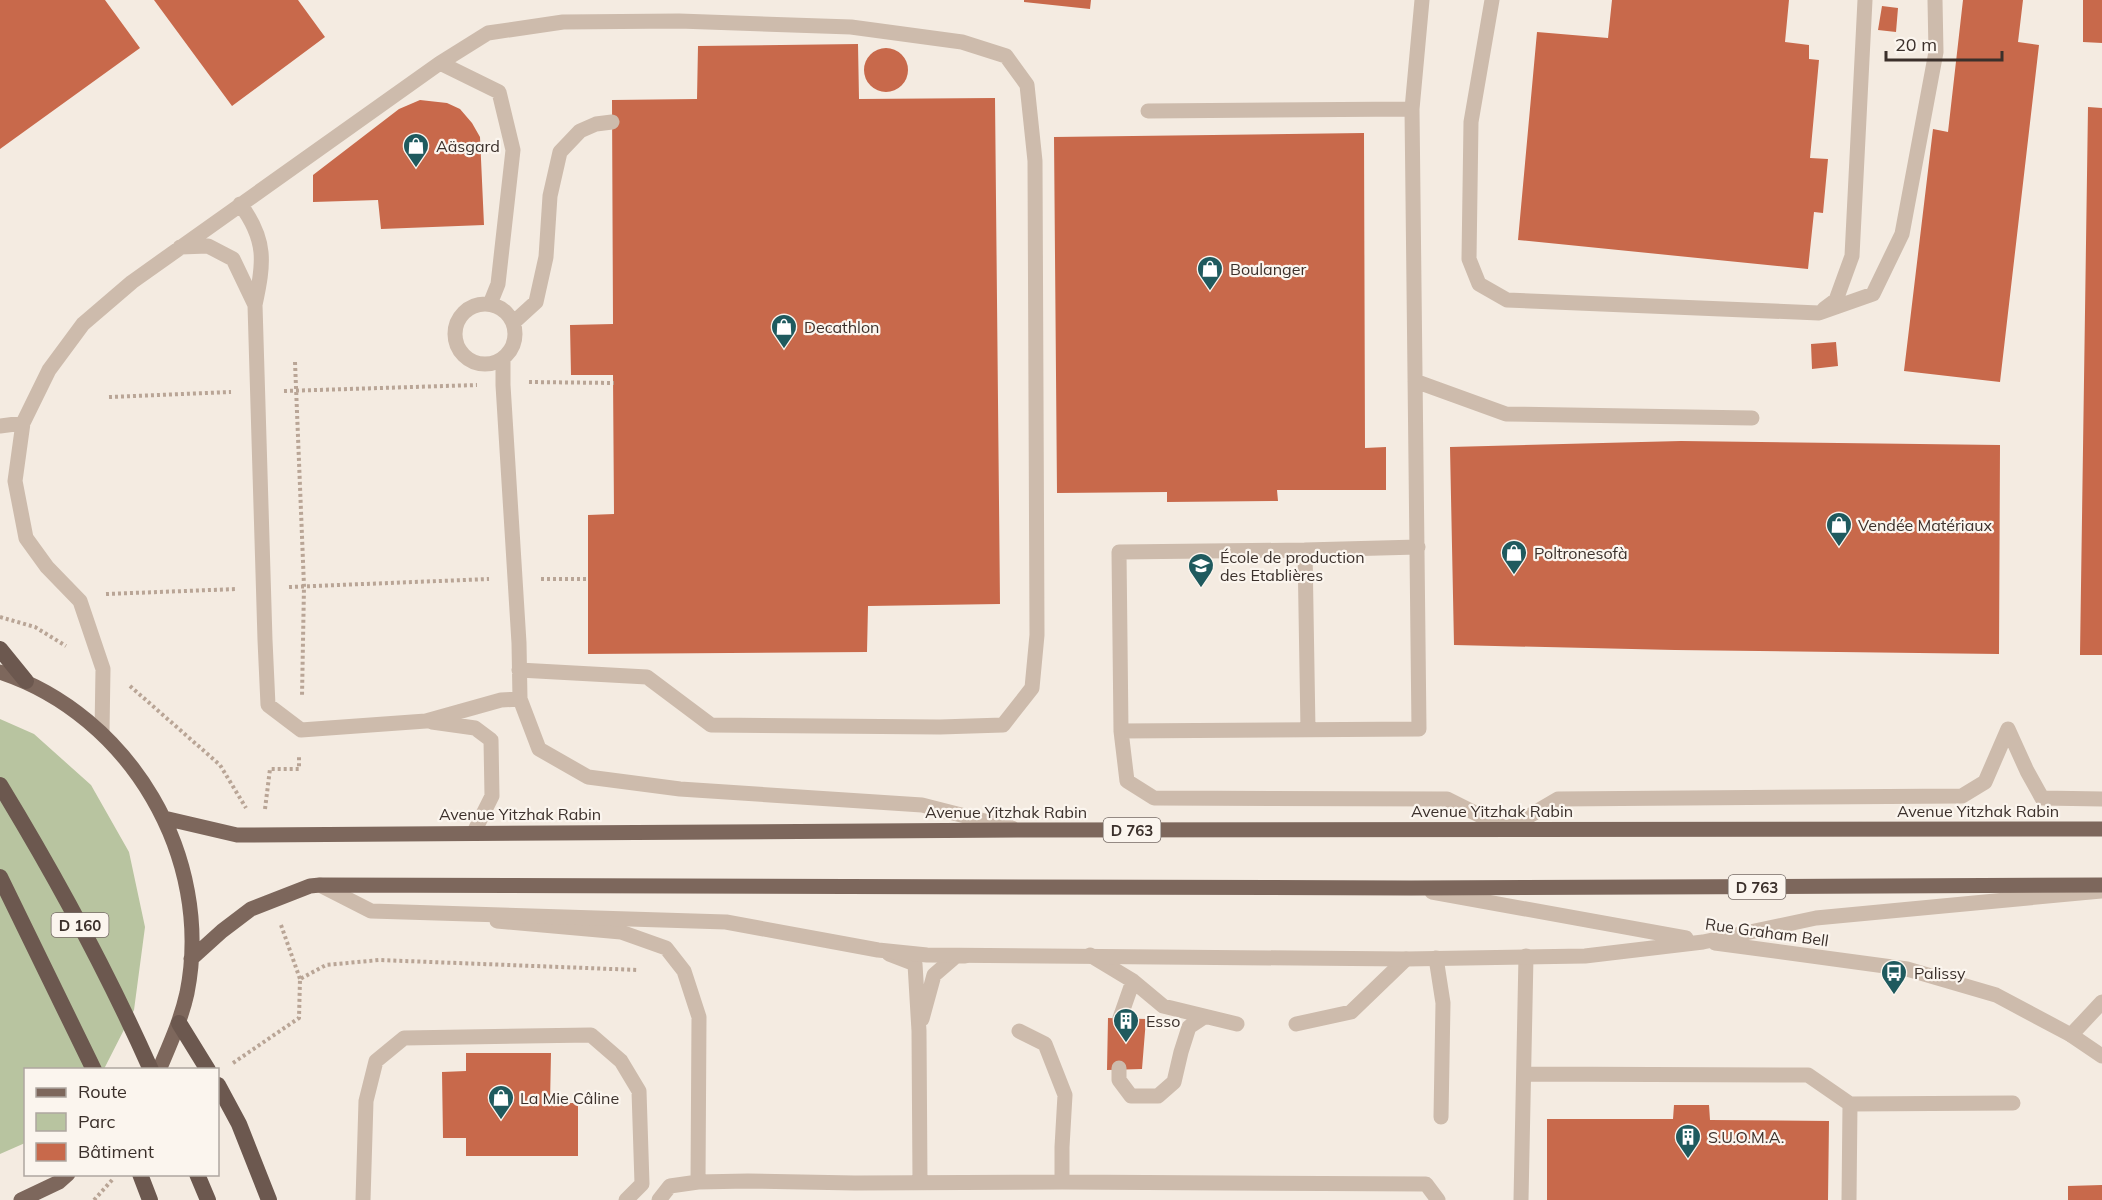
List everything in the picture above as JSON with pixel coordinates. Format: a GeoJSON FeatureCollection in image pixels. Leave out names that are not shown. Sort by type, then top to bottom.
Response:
{"type":"FeatureCollection","features":[{"type":"Feature","properties":{"kind":"highway"},"geometry":{"type":"LineString","coordinates":[[0,649],[26,681]]}},
{"type":"Feature","properties":{"kind":"highway","name":"D 160"},"geometry":{"type":"LineString","coordinates":[[0,785],[50,866],[121,1002],[150,1068]]}},
{"type":"Feature","properties":{"kind":"highway","name":"D 160"},"geometry":{"type":"LineString","coordinates":[[0,877],[93,1068]]}},
{"type":"Feature","properties":{"kind":"highway"},"geometry":{"type":"LineString","coordinates":[[179,1023],[207,1068]]}},
{"type":"Feature","properties":{"kind":"highway"},"geometry":{"type":"LineString","coordinates":[[219,1087],[239,1124],[269,1200]]}},
{"type":"Feature","properties":{"kind":"highway"},"geometry":{"type":"LineString","coordinates":[[141,1176],[150,1200]]}},
{"type":"Feature","properties":{"kind":"highway"},"geometry":{"type":"LineString","coordinates":[[198,1176],[208,1200]]}},
{"type":"Feature","properties":{"kind":"main road"},"geometry":{"type":"LineString","coordinates":[[0,672],[26,681],[66,703],[102,732],[137,772],[164,818],[181,863],[190,911],[191,959],[187,991],[179,1023],[160,1068]]}},
{"type":"Feature","properties":{"kind":"main road","name":"Avenue Yitzhak Rabin"},"geometry":{"type":"LineString","coordinates":[[164,818],[237,835],[1021,830],[2102,829]]}},
{"type":"Feature","properties":{"kind":"main road","name":"D 763"},"geometry":{"type":"LineString","coordinates":[[191,959],[251,909],[310,886],[320,885],[1411,888],[2102,885]]}},
{"type":"Feature","properties":{"kind":"main road"},"geometry":{"type":"LineString","coordinates":[[21,1200],[59,1182],[66,1176]]}},
{"type":"Feature","properties":{"kind":"street"},"geometry":{"type":"LineString","coordinates":[[1121,731],[1419,729],[1412,109],[1422,0]]}},
{"type":"Feature","properties":{"kind":"street"},"geometry":{"type":"LineString","coordinates":[[1492,0],[1471,122],[1469,259],[1479,284],[1507,300],[1819,313],[1873,294],[1902,234],[1936,52],[1935,0]]}},
{"type":"Feature","properties":{"kind":"street"},"geometry":{"type":"LineString","coordinates":[[1819,313],[1836,300],[1852,256],[1865,0]]}},
{"type":"Feature","properties":{"kind":"street"},"geometry":{"type":"LineString","coordinates":[[102,732],[103,669],[80,601],[47,567],[26,538],[15,481],[23,423],[48,370],[83,324],[132,282],[440,63],[488,33],[563,22],[753,22],[850,27],[962,42],[1006,56],[1027,86],[1035,161],[1037,635],[1032,688],[1003,724],[940,727],[711,725],[647,677],[519,670]]}},
{"type":"Feature","properties":{"kind":"street"},"geometry":{"type":"LineString","coordinates":[[440,63],[499,92],[513,150],[498,284],[490,304]]}},
{"type":"Feature","properties":{"kind":"street"},"geometry":{"type":"LineString","coordinates":[[1148,111],[1412,109]]}},
{"type":"Feature","properties":{"kind":"street"},"geometry":{"type":"LineString","coordinates":[[513,323],[536,302],[546,257],[550,196],[560,153],[580,131],[596,124],[612,122]]}},
{"type":"Feature","properties":{"kind":"street"},"geometry":{"type":"LineString","coordinates":[[240,204],[251,219],[259,238],[262,271],[255,304],[264,640],[268,705],[301,730],[426,721],[501,700],[520,699]]}},
{"type":"Feature","properties":{"kind":"street"},"geometry":{"type":"LineString","coordinates":[[180,247],[208,246],[233,259],[255,304]]}},
{"type":"Feature","properties":{"kind":"street"},"geometry":{"type":"LineString","coordinates":[[479,304],[490,304],[508,314],[513,323],[514,344],[503,359],[495,364],[475,363],[460,352],[455,344],[456,324],[461,315],[469,308],[479,304]]}},
{"type":"Feature","properties":{"kind":"street"},"geometry":{"type":"LineString","coordinates":[[503,359],[520,699],[539,749],[588,777],[680,789],[922,805],[1021,830]]}},
{"type":"Feature","properties":{"kind":"street"},"geometry":{"type":"LineString","coordinates":[[1415,381],[1506,414],[1752,418]]}},
{"type":"Feature","properties":{"kind":"street"},"geometry":{"type":"LineString","coordinates":[[0,426],[23,423]]}},
{"type":"Feature","properties":{"kind":"street"},"geometry":{"type":"LineString","coordinates":[[1418,547],[1119,552],[1121,731],[1127,781],[1154,798],[1447,799],[1507,829],[1558,799],[1962,796],[1985,782],[2008,729],[2026,771],[2042,798],[2102,799]]}},
{"type":"Feature","properties":{"kind":"street"},"geometry":{"type":"LineString","coordinates":[[1305,550],[1308,730]]}},
{"type":"Feature","properties":{"kind":"street"},"geometry":{"type":"LineString","coordinates":[[426,721],[475,728],[491,740],[492,796],[474,832]]}},
{"type":"Feature","properties":{"kind":"street"},"geometry":{"type":"LineString","coordinates":[[320,885],[371,911],[621,932],[666,948],[684,971],[699,1017],[698,1182]]}},
{"type":"Feature","properties":{"kind":"street","name":"Rue Graham Bell"},"geometry":{"type":"LineString","coordinates":[[1411,888],[1703,942],[1907,969],[1996,995],[2071,1035],[2102,1056]]}},
{"type":"Feature","properties":{"kind":"street"},"geometry":{"type":"LineString","coordinates":[[371,911],[726,922],[878,950],[927,955],[1406,959],[1586,956],[1703,942],[1816,918],[2102,891]]}},
{"type":"Feature","properties":{"kind":"street"},"geometry":{"type":"LineString","coordinates":[[878,950],[915,964],[919,1031],[920,1183]]}},
{"type":"Feature","properties":{"kind":"street"},"geometry":{"type":"LineString","coordinates":[[919,1031],[934,975],[956,956],[980,955]]}},
{"type":"Feature","properties":{"kind":"street"},"geometry":{"type":"LineString","coordinates":[[1090,955],[1133,981],[1163,1006],[1237,1024]]}},
{"type":"Feature","properties":{"kind":"street"},"geometry":{"type":"LineString","coordinates":[[1521,1200],[1526,957]]}},
{"type":"Feature","properties":{"kind":"street"},"geometry":{"type":"LineString","coordinates":[[1436,958],[1443,1003],[1442,1116]]}},
{"type":"Feature","properties":{"kind":"street"},"geometry":{"type":"LineString","coordinates":[[1296,1024],[1351,1012],[1406,959]]}},
{"type":"Feature","properties":{"kind":"street"},"geometry":{"type":"LineString","coordinates":[[1120,1018],[1133,981]]}},
{"type":"Feature","properties":{"kind":"street"},"geometry":{"type":"LineString","coordinates":[[2071,1035],[2102,1002]]}},
{"type":"Feature","properties":{"kind":"street"},"geometry":{"type":"LineString","coordinates":[[1119,1068],[1119,1080],[1131,1096],[1158,1096],[1174,1082],[1189,1027],[1204,1017]]}},
{"type":"Feature","properties":{"kind":"street"},"geometry":{"type":"LineString","coordinates":[[1019,1031],[1045,1044],[1065,1095],[1062,1182]]}},
{"type":"Feature","properties":{"kind":"street"},"geometry":{"type":"LineString","coordinates":[[363,1200],[366,1101],[376,1061],[404,1038],[591,1035],[621,1061],[639,1091],[642,1185]]}},
{"type":"Feature","properties":{"kind":"street"},"geometry":{"type":"LineString","coordinates":[[1524,1074],[1808,1075],[1850,1104],[2013,1103]]}},
{"type":"Feature","properties":{"kind":"street"},"geometry":{"type":"LineString","coordinates":[[1849,1200],[1850,1104]]}},
{"type":"Feature","properties":{"kind":"street"},"geometry":{"type":"LineString","coordinates":[[626,1200],[642,1185],[670,1186],[698,1182],[1062,1182],[1426,1184],[1438,1200]]}},
{"type":"Feature","properties":{"kind":"street"},"geometry":{"type":"LineString","coordinates":[[659,1200],[670,1186]]}},
{"type":"Feature","properties":{"kind":"path"},"geometry":{"type":"LineString","coordinates":[[261,834],[270,769],[299,769],[304,586],[295,362]]}},
{"type":"Feature","properties":{"kind":"path"},"geometry":{"type":"LineString","coordinates":[[109,397],[520,382],[614,383]]}},
{"type":"Feature","properties":{"kind":"path"},"geometry":{"type":"LineString","coordinates":[[0,617],[35,627],[134,689],[220,765],[261,834]]}},
{"type":"Feature","properties":{"kind":"path"},"geometry":{"type":"LineString","coordinates":[[227,1067],[298,1018],[300,979],[272,900]]}},
{"type":"Feature","properties":{"kind":"path"},"geometry":{"type":"LineString","coordinates":[[300,979],[326,965],[379,960],[684,971]]}},
{"type":"Feature","properties":{"kind":"path"},"geometry":{"type":"LineString","coordinates":[[94,1200],[116,1176]]}},
{"type":"Feature","properties":{"kind":"green space"},"geometry":{"type":"Polygon","coordinates":[[[0,719],[34,734],[91,785],[129,852],[145,927],[134,1010],[105,1068],[24,1068],[24,1143],[0,1154],[0,719]]]}},
{"type":"Feature","properties":{"kind":"building"},"geometry":{"type":"Polygon","coordinates":[[[0,0],[105,0],[140,48],[0,149],[0,0]]]}},
{"type":"Feature","properties":{"kind":"building"},"geometry":{"type":"Polygon","coordinates":[[[154,0],[298,0],[325,37],[232,106],[154,0]]]}},
{"type":"Feature","properties":{"kind":"building"},"geometry":{"type":"Polygon","coordinates":[[[1024,0],[1091,0],[1090,9],[1024,2],[1024,0]]]}},
{"type":"Feature","properties":{"kind":"building"},"geometry":{"type":"Polygon","coordinates":[[[1612,0],[1789,0],[1785,42],[1809,45],[1809,59],[1819,60],[1810,158],[1828,159],[1823,213],[1814,212],[1808,269],[1518,240],[1537,32],[1608,38],[1612,0]]]}},
{"type":"Feature","properties":{"kind":"building"},"geometry":{"type":"Polygon","coordinates":[[[1963,0],[2023,0],[2018,42],[2039,45],[2000,382],[1904,371],[1933,129],[1948,132],[1963,0]]]}},
{"type":"Feature","properties":{"kind":"building"},"geometry":{"type":"Polygon","coordinates":[[[2083,0],[2102,0],[2102,43],[2083,42],[2083,0]]]}},
{"type":"Feature","properties":{"kind":"building"},"geometry":{"type":"Polygon","coordinates":[[[1882,6],[1898,8],[1896,32],[1878,30],[1882,6]]]}},
{"type":"Feature","properties":{"kind":"building","name":"Decathlon"},"geometry":{"type":"Polygon","coordinates":[[[858,44],[859,99],[995,98],[1000,604],[868,606],[867,652],[588,654],[588,515],[614,514],[613,375],[571,375],[570,325],[613,324],[612,100],[697,99],[698,46],[858,44]]]}},
{"type":"Feature","properties":{"kind":"building"},"geometry":{"type":"Polygon","coordinates":[[[886,48],[902,54],[908,70],[902,86],[886,92],[870,86],[864,70],[870,54],[886,48]]]}},
{"type":"Feature","properties":{"kind":"building"},"geometry":{"type":"Polygon","coordinates":[[[420,100],[447,103],[460,109],[480,137],[484,225],[381,229],[378,200],[313,202],[313,175],[399,109],[420,100]]]}},
{"type":"Feature","properties":{"kind":"building"},"geometry":{"type":"Polygon","coordinates":[[[2088,107],[2102,108],[2102,655],[2080,655],[2088,107]]]}},
{"type":"Feature","properties":{"kind":"building","name":"Boulanger"},"geometry":{"type":"Polygon","coordinates":[[[1364,133],[1365,448],[1386,447],[1386,490],[1277,490],[1278,501],[1167,502],[1167,492],[1057,493],[1054,137],[1364,133]]]}},
{"type":"Feature","properties":{"kind":"building"},"geometry":{"type":"Polygon","coordinates":[[[1836,342],[1838,366],[1812,369],[1811,344],[1836,342]]]}},
{"type":"Feature","properties":{"kind":"building"},"geometry":{"type":"Polygon","coordinates":[[[1681,441],[2000,445],[1999,654],[1454,645],[1450,447],[1681,441]]]}},
{"type":"Feature","properties":{"kind":"building","name":"Esso"},"geometry":{"type":"Polygon","coordinates":[[[1108,1018],[1146,1019],[1142,1069],[1107,1070],[1108,1018]]]}},
{"type":"Feature","properties":{"kind":"building"},"geometry":{"type":"Polygon","coordinates":[[[466,1053],[551,1053],[550,1103],[578,1103],[578,1156],[466,1156],[466,1138],[443,1138],[442,1072],[466,1071],[466,1053]]]}},
{"type":"Feature","properties":{"kind":"building","name":"S.U.O.M.A."},"geometry":{"type":"Polygon","coordinates":[[[1674,1105],[1709,1105],[1710,1120],[1829,1121],[1828,1200],[1547,1200],[1547,1119],[1673,1119],[1674,1105]]]}},
{"type":"Feature","properties":{"kind":"building"},"geometry":{"type":"Polygon","coordinates":[[[2102,1185],[2102,1200],[2068,1200],[2068,1186],[2102,1185]]]}},
{"type":"Feature","properties":{"kind":"place","name":"Aäsgard"},"geometry":{"type":"Point","coordinates":[416,169]}},
{"type":"Feature","properties":{"kind":"place","name":"Boulanger"},"geometry":{"type":"Point","coordinates":[1210,292]}},
{"type":"Feature","properties":{"kind":"place","name":"Decathlon"},"geometry":{"type":"Point","coordinates":[784,350]}},
{"type":"Feature","properties":{"kind":"place","name":"Vendée Matériaux"},"geometry":{"type":"Point","coordinates":[1839,548]}},
{"type":"Feature","properties":{"kind":"place","name":"Poltronesofà"},"geometry":{"type":"Point","coordinates":[1514,576]}},
{"type":"Feature","properties":{"kind":"place","name":"École de production des Etablières"},"geometry":{"type":"Point","coordinates":[1201,589]}},
{"type":"Feature","properties":{"kind":"place","name":"Palissy"},"geometry":{"type":"Point","coordinates":[1894,996]}},
{"type":"Feature","properties":{"kind":"place","name":"Esso"},"geometry":{"type":"Point","coordinates":[1126,1044]}},
{"type":"Feature","properties":{"kind":"place","name":"La Mie Câline"},"geometry":{"type":"Point","coordinates":[501,1121]}},
{"type":"Feature","properties":{"kind":"place","name":"S.U.O.M.A."},"geometry":{"type":"Point","coordinates":[1688,1160]}}]}
